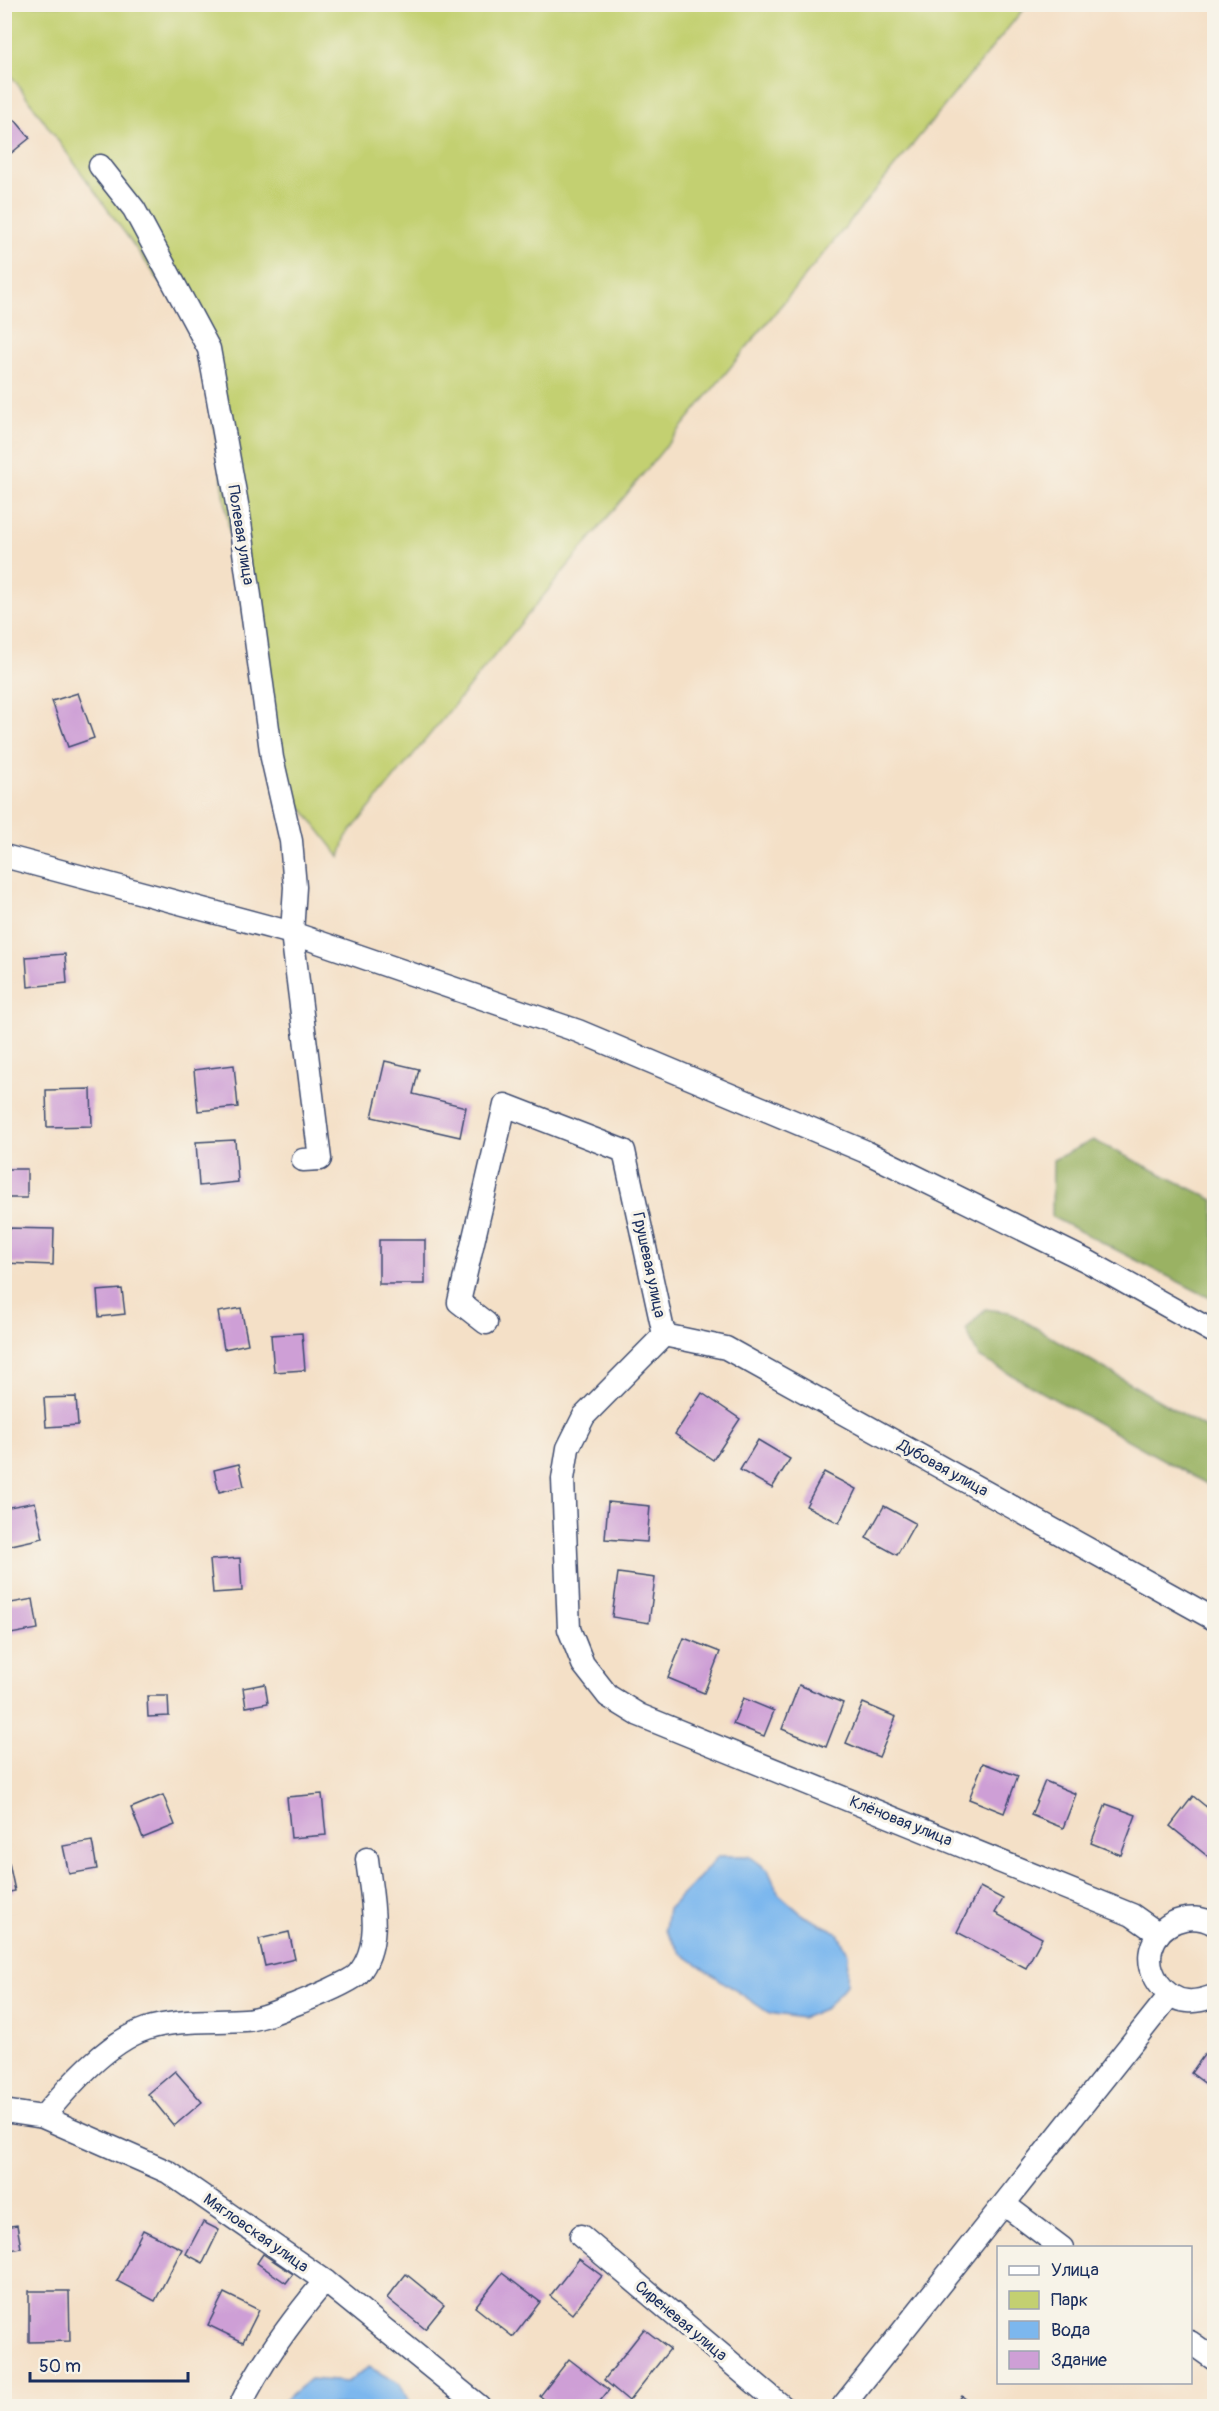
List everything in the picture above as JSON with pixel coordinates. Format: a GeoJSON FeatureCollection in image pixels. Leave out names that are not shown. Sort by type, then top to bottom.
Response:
{"type":"FeatureCollection","features":[{"type":"Feature","properties":{"kind":"street","name":"Полевая улица"},"geometry":{"type":"LineString","coordinates":[[100,166],[134,209],[209,349],[239,515],[272,758],[291,841],[294,887],[292,933],[320,1159],[303,1160]]}},
{"type":"Feature","properties":{"kind":"street"},"geometry":{"type":"LineString","coordinates":[[4,856],[292,933],[578,1031],[864,1151],[1087,1261],[1215,1332]]}},
{"type":"Feature","properties":{"kind":"street","name":"Грушевая улица"},"geometry":{"type":"LineString","coordinates":[[486,1323],[459,1302],[505,1105],[624,1151],[664,1335],[584,1416],[568,1448],[563,1479],[569,1629],[583,1664],[609,1696],[639,1715]]}},
{"type":"Feature","properties":{"kind":"street","name":"Дубовая улица"},"geometry":{"type":"LineString","coordinates":[[664,1335],[726,1348],[1215,1619]]}},
{"type":"Feature","properties":{"kind":"street","name":"Клёновая улица"},"geometry":{"type":"LineString","coordinates":[[639,1715],[1132,1915],[1159,1934]]}},
{"type":"Feature","properties":{"kind":"street"},"geometry":{"type":"LineString","coordinates":[[43,2117],[74,2079],[116,2046],[145,2030],[185,2023],[249,2020],[308,1999],[357,1976],[367,1957],[374,1928],[367,1859]]}},
{"type":"Feature","properties":{"kind":"street"},"geometry":{"type":"LineString","coordinates":[[1215,1924],[1206,1919],[1188,1917],[1172,1922],[1159,1934],[1151,1950],[1151,1967],[1157,1983],[1170,1995],[1184,2001],[1200,2001],[1215,1995]]}},
{"type":"Feature","properties":{"kind":"street"},"geometry":{"type":"LineString","coordinates":[[843,2406],[1170,1995]]}},
{"type":"Feature","properties":{"kind":"street","name":"Мягловская улица"},"geometry":{"type":"LineString","coordinates":[[4,2111],[43,2117],[168,2172],[325,2281],[479,2406]]}},
{"type":"Feature","properties":{"kind":"street"},"geometry":{"type":"LineString","coordinates":[[1005,2205],[1061,2246]]}},
{"type":"Feature","properties":{"kind":"street","name":"Сиреневая улица"},"geometry":{"type":"LineString","coordinates":[[581,2236],[782,2406]]}},
{"type":"Feature","properties":{"kind":"street"},"geometry":{"type":"LineString","coordinates":[[240,2406],[251,2384],[288,2326],[325,2281]]}},
{"type":"Feature","properties":{"kind":"street"},"geometry":{"type":"LineString","coordinates":[[1192,2343],[1215,2359]]}},
{"type":"Feature","properties":{"kind":"green space"},"geometry":{"type":"Polygon","coordinates":[[[4,5],[1027,5],[346,837],[340,857],[287,789],[235,570],[202,340],[5,67],[4,5]]]}},
{"type":"Feature","properties":{"kind":"green space"},"geometry":{"type":"Polygon","coordinates":[[[1093,1140],[1214,1200],[1214,1300],[1052,1217],[1053,1160],[1093,1140]]]}},
{"type":"Feature","properties":{"kind":"green space"},"geometry":{"type":"Polygon","coordinates":[[[985,1309],[1009,1312],[1214,1433],[1214,1488],[979,1357],[966,1330],[985,1309]]]}},
{"type":"Feature","properties":{"kind":"water"},"geometry":{"type":"Polygon","coordinates":[[[718,1856],[749,1856],[768,1870],[779,1894],[804,1916],[837,1932],[848,1953],[847,1984],[826,2008],[802,2018],[769,2013],[681,1953],[665,1930],[668,1909],[718,1856]]]}},
{"type":"Feature","properties":{"kind":"water"},"geometry":{"type":"Polygon","coordinates":[[[369,2367],[400,2384],[411,2406],[277,2406],[310,2379],[347,2382],[369,2367]]]}},
{"type":"Feature","properties":{"kind":"building"},"geometry":{"type":"Polygon","coordinates":[[[15,120],[30,138],[4,159],[4,129],[15,120]]]}},
{"type":"Feature","properties":{"kind":"building"},"geometry":{"type":"Polygon","coordinates":[[[78,693],[94,738],[68,747],[52,701],[78,693]]]}},
{"type":"Feature","properties":{"kind":"building"},"geometry":{"type":"Polygon","coordinates":[[[65,954],[67,983],[28,987],[26,957],[65,954]]]}},
{"type":"Feature","properties":{"kind":"building"},"geometry":{"type":"Polygon","coordinates":[[[385,1061],[419,1069],[413,1094],[466,1107],[460,1137],[372,1117],[385,1061]]]}},
{"type":"Feature","properties":{"kind":"building"},"geometry":{"type":"Polygon","coordinates":[[[234,1065],[238,1107],[198,1111],[194,1070],[234,1065]]]}},
{"type":"Feature","properties":{"kind":"building"},"geometry":{"type":"Polygon","coordinates":[[[91,1089],[92,1126],[47,1127],[46,1090],[91,1089]]]}},
{"type":"Feature","properties":{"kind":"building"},"geometry":{"type":"Polygon","coordinates":[[[235,1140],[238,1182],[199,1186],[196,1142],[235,1140]]]}},
{"type":"Feature","properties":{"kind":"building"},"geometry":{"type":"Polygon","coordinates":[[[4,1169],[27,1169],[27,1198],[4,1198],[4,1169]]]}},
{"type":"Feature","properties":{"kind":"building"},"geometry":{"type":"Polygon","coordinates":[[[6,1228],[54,1229],[53,1265],[4,1263],[6,1228]]]}},
{"type":"Feature","properties":{"kind":"building"},"geometry":{"type":"Polygon","coordinates":[[[379,1240],[425,1240],[425,1284],[379,1284],[379,1240]]]}},
{"type":"Feature","properties":{"kind":"building"},"geometry":{"type":"Polygon","coordinates":[[[122,1289],[125,1314],[99,1317],[97,1291],[122,1289]]]}},
{"type":"Feature","properties":{"kind":"building"},"geometry":{"type":"Polygon","coordinates":[[[241,1308],[248,1344],[224,1349],[218,1312],[241,1308]]]}},
{"type":"Feature","properties":{"kind":"building"},"geometry":{"type":"Polygon","coordinates":[[[302,1333],[305,1370],[274,1372],[271,1335],[302,1333]]]}},
{"type":"Feature","properties":{"kind":"building"},"geometry":{"type":"Polygon","coordinates":[[[702,1393],[740,1419],[713,1460],[675,1434],[702,1393]]]}},
{"type":"Feature","properties":{"kind":"building"},"geometry":{"type":"Polygon","coordinates":[[[76,1397],[78,1425],[46,1427],[44,1398],[76,1397]]]}},
{"type":"Feature","properties":{"kind":"building"},"geometry":{"type":"Polygon","coordinates":[[[758,1440],[790,1459],[772,1488],[740,1470],[758,1440]]]}},
{"type":"Feature","properties":{"kind":"building"},"geometry":{"type":"Polygon","coordinates":[[[239,1464],[244,1486],[219,1492],[214,1470],[239,1464]]]}},
{"type":"Feature","properties":{"kind":"building"},"geometry":{"type":"Polygon","coordinates":[[[824,1472],[856,1489],[839,1523],[806,1506],[824,1472]]]}},
{"type":"Feature","properties":{"kind":"building"},"geometry":{"type":"Polygon","coordinates":[[[35,1502],[43,1538],[7,1546],[4,1508],[35,1502]]]}},
{"type":"Feature","properties":{"kind":"building"},"geometry":{"type":"Polygon","coordinates":[[[608,1502],[650,1506],[647,1542],[605,1539],[608,1502]]]}},
{"type":"Feature","properties":{"kind":"building"},"geometry":{"type":"Polygon","coordinates":[[[884,1506],[915,1523],[897,1555],[866,1538],[884,1506]]]}},
{"type":"Feature","properties":{"kind":"building"},"geometry":{"type":"Polygon","coordinates":[[[240,1558],[242,1591],[213,1593],[210,1560],[240,1558]]]}},
{"type":"Feature","properties":{"kind":"building"},"geometry":{"type":"Polygon","coordinates":[[[618,1573],[655,1578],[649,1623],[612,1617],[618,1573]]]}},
{"type":"Feature","properties":{"kind":"building"},"geometry":{"type":"Polygon","coordinates":[[[33,1599],[38,1629],[11,1634],[5,1604],[33,1599]]]}},
{"type":"Feature","properties":{"kind":"building"},"geometry":{"type":"Polygon","coordinates":[[[684,1638],[720,1652],[704,1693],[668,1678],[684,1638]]]}},
{"type":"Feature","properties":{"kind":"building"},"geometry":{"type":"Polygon","coordinates":[[[265,1684],[268,1703],[246,1707],[243,1688],[265,1684]]]}},
{"type":"Feature","properties":{"kind":"building"},"geometry":{"type":"Polygon","coordinates":[[[799,1685],[843,1703],[826,1747],[782,1729],[799,1685]]]}},
{"type":"Feature","properties":{"kind":"building"},"geometry":{"type":"Polygon","coordinates":[[[147,1696],[168,1696],[169,1716],[148,1717],[147,1696]]]}},
{"type":"Feature","properties":{"kind":"building"},"geometry":{"type":"Polygon","coordinates":[[[743,1698],[774,1711],[764,1736],[733,1724],[743,1698]]]}},
{"type":"Feature","properties":{"kind":"building"},"geometry":{"type":"Polygon","coordinates":[[[863,1703],[896,1717],[879,1757],[846,1743],[863,1703]]]}},
{"type":"Feature","properties":{"kind":"building"},"geometry":{"type":"Polygon","coordinates":[[[983,1763],[1018,1776],[1004,1813],[969,1799],[983,1763]]]}},
{"type":"Feature","properties":{"kind":"building"},"geometry":{"type":"Polygon","coordinates":[[[1045,1781],[1076,1794],[1063,1828],[1031,1815],[1045,1781]]]}},
{"type":"Feature","properties":{"kind":"building"},"geometry":{"type":"Polygon","coordinates":[[[322,1794],[326,1835],[291,1838],[287,1797],[322,1794]]]}},
{"type":"Feature","properties":{"kind":"building"},"geometry":{"type":"Polygon","coordinates":[[[163,1795],[175,1825],[143,1838],[131,1808],[163,1795]]]}},
{"type":"Feature","properties":{"kind":"building"},"geometry":{"type":"Polygon","coordinates":[[[1193,1796],[1214,1813],[1214,1855],[1211,1859],[1170,1826],[1193,1796]]]}},
{"type":"Feature","properties":{"kind":"building"},"geometry":{"type":"Polygon","coordinates":[[[1106,1804],[1136,1815],[1121,1855],[1091,1843],[1106,1804]]]}},
{"type":"Feature","properties":{"kind":"building"},"geometry":{"type":"Polygon","coordinates":[[[92,1841],[97,1869],[69,1874],[63,1846],[92,1841]]]}},
{"type":"Feature","properties":{"kind":"building"},"geometry":{"type":"Polygon","coordinates":[[[9,1863],[15,1891],[4,1893],[4,1864],[9,1863]]]}},
{"type":"Feature","properties":{"kind":"building"},"geometry":{"type":"Polygon","coordinates":[[[980,1887],[1003,1899],[995,1913],[1042,1938],[1026,1968],[957,1932],[980,1887]]]}},
{"type":"Feature","properties":{"kind":"building"},"geometry":{"type":"Polygon","coordinates":[[[289,1932],[295,1959],[265,1966],[259,1939],[289,1932]]]}},
{"type":"Feature","properties":{"kind":"building"},"geometry":{"type":"Polygon","coordinates":[[[1214,2041],[1214,2090],[1191,2073],[1214,2041]]]}},
{"type":"Feature","properties":{"kind":"building"},"geometry":{"type":"Polygon","coordinates":[[[175,2071],[202,2102],[174,2126],[148,2094],[175,2071]]]}},
{"type":"Feature","properties":{"kind":"building"},"geometry":{"type":"Polygon","coordinates":[[[203,2222],[219,2230],[203,2263],[186,2254],[203,2222]]]}},
{"type":"Feature","properties":{"kind":"building"},"geometry":{"type":"Polygon","coordinates":[[[17,2225],[21,2248],[4,2251],[4,2227],[17,2225]]]}},
{"type":"Feature","properties":{"kind":"building"},"geometry":{"type":"Polygon","coordinates":[[[143,2230],[182,2249],[155,2301],[117,2281],[143,2230]]]}},
{"type":"Feature","properties":{"kind":"building"},"geometry":{"type":"Polygon","coordinates":[[[263,2254],[293,2274],[286,2283],[257,2263],[263,2254]]]}},
{"type":"Feature","properties":{"kind":"building"},"geometry":{"type":"Polygon","coordinates":[[[579,2259],[602,2276],[572,2314],[550,2296],[579,2259]]]}},
{"type":"Feature","properties":{"kind":"building"},"geometry":{"type":"Polygon","coordinates":[[[502,2273],[540,2302],[513,2337],[475,2307],[502,2273]]]}},
{"type":"Feature","properties":{"kind":"building"},"geometry":{"type":"Polygon","coordinates":[[[406,2274],[444,2305],[425,2329],[387,2298],[406,2274]]]}},
{"type":"Feature","properties":{"kind":"building"},"geometry":{"type":"Polygon","coordinates":[[[29,2291],[69,2291],[70,2341],[29,2342],[29,2291]]]}},
{"type":"Feature","properties":{"kind":"building"},"geometry":{"type":"Polygon","coordinates":[[[224,2293],[259,2310],[243,2342],[208,2325],[224,2293]]]}},
{"type":"Feature","properties":{"kind":"building"},"geometry":{"type":"Polygon","coordinates":[[[644,2329],[670,2349],[629,2401],[604,2380],[644,2329]]]}},
{"type":"Feature","properties":{"kind":"building"},"geometry":{"type":"Polygon","coordinates":[[[569,2359],[609,2390],[596,2406],[553,2406],[540,2396],[569,2359]]]}},
{"type":"Feature","properties":{"kind":"building"},"geometry":{"type":"Polygon","coordinates":[[[962,2396],[974,2406],[954,2406],[962,2396]]]}}]}
